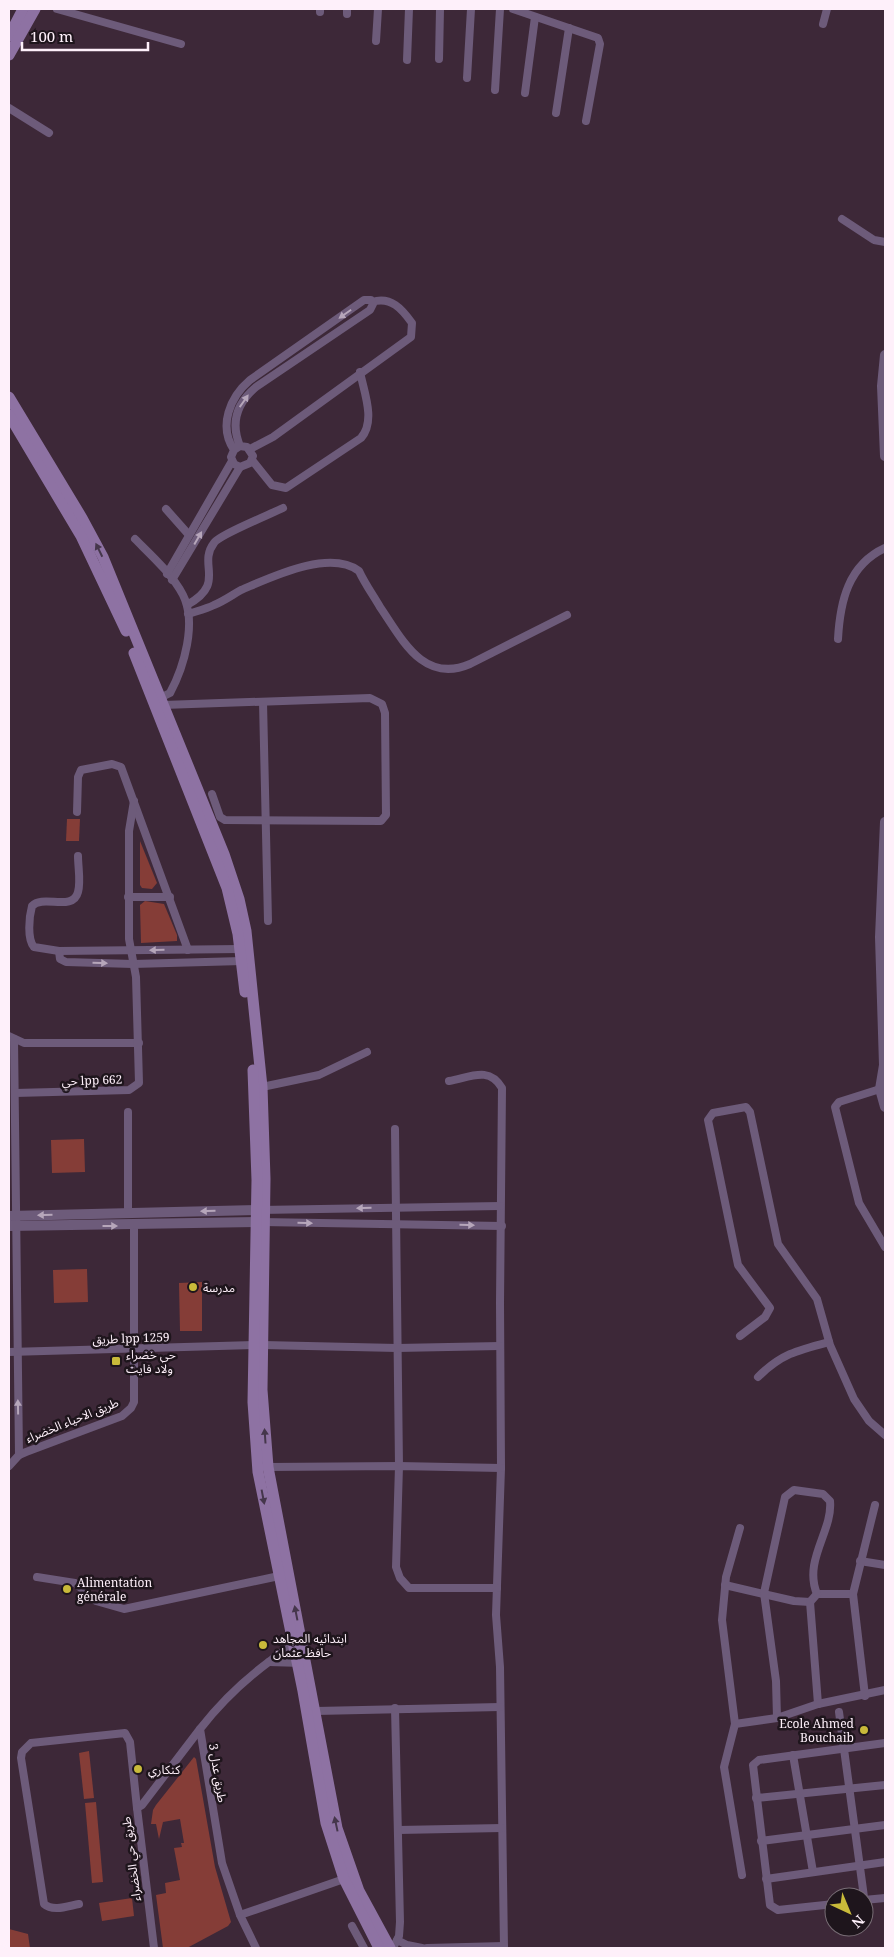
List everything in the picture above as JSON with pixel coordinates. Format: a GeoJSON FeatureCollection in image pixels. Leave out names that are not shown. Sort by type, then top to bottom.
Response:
{"type":"FeatureCollection","features":[{"type":"Feature","properties":{"kind":"main road"},"geometry":{"type":"LineString","coordinates":[[9,36],[23,9]]}},
{"type":"Feature","properties":{"kind":"main road"},"geometry":{"type":"LineString","coordinates":[[9,55],[35,9]]}},
{"type":"Feature","properties":{"kind":"main road"},"geometry":{"type":"LineString","coordinates":[[9,397],[93,538],[114,582],[224,854],[239,900],[248,947],[262,1087],[258,1345],[253,1402],[256,1449],[262,1494],[279,1576],[316,1711],[341,1844],[358,1891],[393,1945]]}},
{"type":"Feature","properties":{"kind":"main road"},"geometry":{"type":"LineString","coordinates":[[9,415],[67,512],[114,603],[222,873],[232,903],[242,962],[253,1071],[261,1216]]}},
{"type":"Feature","properties":{"kind":"main road"},"geometry":{"type":"LineString","coordinates":[[258,1345],[268,1467],[298,1645]]}},
{"type":"Feature","properties":{"kind":"main road"},"geometry":{"type":"LineString","coordinates":[[302,1663],[326,1823],[344,1879],[379,1948]]}},
{"type":"Feature","properties":{"kind":"street"},"geometry":{"type":"LineString","coordinates":[[57,9],[181,44]]}},
{"type":"Feature","properties":{"kind":"street"},"geometry":{"type":"LineString","coordinates":[[376,41],[378,9]]}},
{"type":"Feature","properties":{"kind":"street"},"geometry":{"type":"LineString","coordinates":[[407,60],[409,9]]}},
{"type":"Feature","properties":{"kind":"street"},"geometry":{"type":"LineString","coordinates":[[439,59],[440,9]]}},
{"type":"Feature","properties":{"kind":"street"},"geometry":{"type":"LineString","coordinates":[[467,78],[471,9]]}},
{"type":"Feature","properties":{"kind":"street"},"geometry":{"type":"LineString","coordinates":[[495,90],[500,9]]}},
{"type":"Feature","properties":{"kind":"street"},"geometry":{"type":"LineString","coordinates":[[513,9],[595,35],[600,41],[586,121]]}},
{"type":"Feature","properties":{"kind":"street"},"geometry":{"type":"LineString","coordinates":[[823,24],[825,9]]}},
{"type":"Feature","properties":{"kind":"street"},"geometry":{"type":"LineString","coordinates":[[525,93],[535,17]]}},
{"type":"Feature","properties":{"kind":"street"},"geometry":{"type":"LineString","coordinates":[[556,113],[569,28]]}},
{"type":"Feature","properties":{"kind":"street"},"geometry":{"type":"LineString","coordinates":[[9,108],[49,133]]}},
{"type":"Feature","properties":{"kind":"street"},"geometry":{"type":"LineString","coordinates":[[842,219],[874,240],[885,242]]}},
{"type":"Feature","properties":{"kind":"street"},"geometry":{"type":"LineString","coordinates":[[364,300],[372,302],[384,300],[395,304],[412,323],[413,332],[408,341],[360,372],[273,437],[250,450],[237,448],[227,433],[228,413],[240,390],[256,376],[364,300]]}},
{"type":"Feature","properties":{"kind":"street"},"geometry":{"type":"LineString","coordinates":[[170,577],[209,510],[232,460],[237,448],[235,432],[236,415],[246,397],[261,384],[370,310],[373,306],[372,302]]}},
{"type":"Feature","properties":{"kind":"street"},"geometry":{"type":"LineString","coordinates":[[885,355],[882,386],[885,451]]}},
{"type":"Feature","properties":{"kind":"street"},"geometry":{"type":"LineString","coordinates":[[250,450],[252,460],[272,485],[286,488],[361,438],[366,430],[368,421],[360,372]]}},
{"type":"Feature","properties":{"kind":"street"},"geometry":{"type":"LineString","coordinates":[[256,376],[261,384]]}},
{"type":"Feature","properties":{"kind":"street"},"geometry":{"type":"LineString","coordinates":[[232,460],[240,467]]}},
{"type":"Feature","properties":{"kind":"street"},"geometry":{"type":"LineString","coordinates":[[170,577],[189,535],[240,467],[248,466],[252,460]]}},
{"type":"Feature","properties":{"kind":"street"},"geometry":{"type":"LineString","coordinates":[[187,605],[198,599],[207,590],[210,576],[209,558],[213,543],[227,533],[245,527],[283,508]]}},
{"type":"Feature","properties":{"kind":"street"},"geometry":{"type":"LineString","coordinates":[[166,509],[189,535]]}},
{"type":"Feature","properties":{"kind":"street"},"geometry":{"type":"LineString","coordinates":[[135,539],[170,577],[187,605],[187,640],[181,666],[170,693],[162,702]]}},
{"type":"Feature","properties":{"kind":"street"},"geometry":{"type":"LineString","coordinates":[[838,639],[843,595],[856,572],[872,556],[885,548]]}},
{"type":"Feature","properties":{"kind":"street"},"geometry":{"type":"LineString","coordinates":[[188,614],[215,605],[240,591],[285,572],[322,562],[350,564],[359,571],[395,633],[409,650],[424,661],[449,669],[458,669],[470,664],[568,615]]}},
{"type":"Feature","properties":{"kind":"street"},"geometry":{"type":"LineString","coordinates":[[162,702],[374,699],[382,704],[385,713],[386,815],[383,820],[225,820],[220,817],[212,794]]}},
{"type":"Feature","properties":{"kind":"street"},"geometry":{"type":"LineString","coordinates":[[262,702],[268,921]]}},
{"type":"Feature","properties":{"kind":"street"},"geometry":{"type":"LineString","coordinates":[[77,812],[78,777],[84,768],[112,764],[119,765],[123,770],[170,896],[188,950]]}},
{"type":"Feature","properties":{"kind":"street","name":"حي lpp 662"},"geometry":{"type":"LineString","coordinates":[[15,1093],[133,1089],[140,1078],[128,897],[129,831],[134,801]]}},
{"type":"Feature","properties":{"kind":"street"},"geometry":{"type":"LineString","coordinates":[[885,822],[882,946],[884,1064],[880,1089],[885,1105]]}},
{"type":"Feature","properties":{"kind":"street"},"geometry":{"type":"LineString","coordinates":[[78,856],[78,891],[75,898],[68,902],[38,901],[31,909],[32,944],[38,949],[59,951],[240,949]]}},
{"type":"Feature","properties":{"kind":"street"},"geometry":{"type":"LineString","coordinates":[[128,897],[170,896]]}},
{"type":"Feature","properties":{"kind":"street"},"geometry":{"type":"LineString","coordinates":[[59,951],[59,957],[64,962],[133,964],[242,962]]}},
{"type":"Feature","properties":{"kind":"street"},"geometry":{"type":"LineString","coordinates":[[11,1037],[24,1043],[139,1043]]}},
{"type":"Feature","properties":{"kind":"street","name":"طريق الاحياء الخضراء"},"geometry":{"type":"LineString","coordinates":[[11,1037],[15,1093],[13,1221],[18,1352],[19,1455]]}},
{"type":"Feature","properties":{"kind":"street"},"geometry":{"type":"LineString","coordinates":[[262,1087],[319,1075],[367,1052]]}},
{"type":"Feature","properties":{"kind":"street"},"geometry":{"type":"LineString","coordinates":[[427,1948],[504,1947],[496,1588],[501,1468],[500,1346],[502,1226],[500,1206],[502,1088],[496,1078],[488,1074],[449,1080]]}},
{"type":"Feature","properties":{"kind":"street"},"geometry":{"type":"LineString","coordinates":[[880,1089],[840,1102],[835,1108],[859,1203],[885,1247]]}},
{"type":"Feature","properties":{"kind":"street"},"geometry":{"type":"LineString","coordinates":[[740,1336],[765,1317],[770,1308],[738,1265],[708,1120],[713,1113],[746,1107],[750,1112],[778,1244],[817,1299],[829,1342],[861,1412],[885,1435]]}},
{"type":"Feature","properties":{"kind":"street"},"geometry":{"type":"LineString","coordinates":[[128,1112],[128,1213]]}},
{"type":"Feature","properties":{"kind":"street"},"geometry":{"type":"LineString","coordinates":[[395,1129],[399,1466],[396,1567],[400,1578],[409,1588],[496,1588]]}},
{"type":"Feature","properties":{"kind":"street"},"geometry":{"type":"LineString","coordinates":[[13,1221],[134,1226],[395,1208],[500,1206]]}},
{"type":"Feature","properties":{"kind":"street"},"geometry":{"type":"LineString","coordinates":[[13,1221],[128,1213],[261,1216],[395,1224],[502,1226]]}},
{"type":"Feature","properties":{"kind":"street","name":"طريق الاحياء الخضراء"},"geometry":{"type":"LineString","coordinates":[[9,1466],[19,1455],[127,1412],[134,1402],[134,1226]]}},
{"type":"Feature","properties":{"kind":"street"},"geometry":{"type":"LineString","coordinates":[[758,1377],[782,1357],[797,1350],[829,1342]]}},
{"type":"Feature","properties":{"kind":"street","name":"طريق lpp 1259"},"geometry":{"type":"LineString","coordinates":[[9,1352],[134,1350],[258,1345],[397,1348],[500,1346]]}},
{"type":"Feature","properties":{"kind":"street"},"geometry":{"type":"LineString","coordinates":[[268,1467],[399,1466],[501,1468]]}},
{"type":"Feature","properties":{"kind":"street"},"geometry":{"type":"LineString","coordinates":[[777,1718],[776,1681],[764,1593],[786,1497],[794,1490],[823,1494],[830,1501],[813,1570],[813,1584],[817,1594]]}},
{"type":"Feature","properties":{"kind":"street"},"geometry":{"type":"LineString","coordinates":[[865,1696],[853,1594],[875,1505]]}},
{"type":"Feature","properties":{"kind":"street"},"geometry":{"type":"LineString","coordinates":[[740,1528],[725,1585],[722,1620],[735,1724],[724,1767],[742,1875]]}},
{"type":"Feature","properties":{"kind":"street"},"geometry":{"type":"LineString","coordinates":[[860,1561],[885,1566]]}},
{"type":"Feature","properties":{"kind":"street"},"geometry":{"type":"LineString","coordinates":[[37,1577],[75,1582],[96,1601],[124,1609],[279,1576]]}},
{"type":"Feature","properties":{"kind":"street"},"geometry":{"type":"LineString","coordinates":[[725,1585],[794,1601],[810,1602]]}},
{"type":"Feature","properties":{"kind":"street"},"geometry":{"type":"LineString","coordinates":[[818,1704],[810,1602],[817,1594],[853,1594]]}},
{"type":"Feature","properties":{"kind":"street","name":"طريق عدل 3"},"geometry":{"type":"LineString","coordinates":[[256,1948],[240,1915],[222,1863],[200,1729],[240,1683],[269,1662],[298,1645]]}},
{"type":"Feature","properties":{"kind":"street"},"geometry":{"type":"LineString","coordinates":[[269,1662],[302,1663]]}},
{"type":"Feature","properties":{"kind":"street"},"geometry":{"type":"LineString","coordinates":[[735,1724],[777,1718],[818,1704],[865,1696],[885,1690]]}},
{"type":"Feature","properties":{"kind":"street"},"geometry":{"type":"LineString","coordinates":[[316,1711],[500,1707]]}},
{"type":"Feature","properties":{"kind":"street"},"geometry":{"type":"LineString","coordinates":[[394,1708],[400,1922],[393,1945],[422,1948]]}},
{"type":"Feature","properties":{"kind":"street"},"geometry":{"type":"LineString","coordinates":[[838,1712],[863,1887]]}},
{"type":"Feature","properties":{"kind":"street","name":"طريق حي الخضراء"},"geometry":{"type":"LineString","coordinates":[[154,1948],[136,1808],[142,1805],[200,1729]]}},
{"type":"Feature","properties":{"kind":"street"},"geometry":{"type":"LineString","coordinates":[[79,1904],[48,1908],[44,1904],[21,1758],[22,1752],[31,1743],[125,1733],[130,1742],[136,1808]]}},
{"type":"Feature","properties":{"kind":"street"},"geometry":{"type":"LineString","coordinates":[[824,1905],[776,1910],[769,1903],[752,1768],[754,1762],[885,1743]]}},
{"type":"Feature","properties":{"kind":"street"},"geometry":{"type":"LineString","coordinates":[[793,1755],[805,1836],[813,1872]]}},
{"type":"Feature","properties":{"kind":"street"},"geometry":{"type":"LineString","coordinates":[[756,1798],[885,1785]]}},
{"type":"Feature","properties":{"kind":"street"},"geometry":{"type":"LineString","coordinates":[[761,1841],[885,1825]]}},
{"type":"Feature","properties":{"kind":"street"},"geometry":{"type":"LineString","coordinates":[[398,1830],[502,1828]]}},
{"type":"Feature","properties":{"kind":"street"},"geometry":{"type":"LineString","coordinates":[[766,1879],[885,1862]]}},
{"type":"Feature","properties":{"kind":"street"},"geometry":{"type":"LineString","coordinates":[[240,1915],[344,1879]]}},
{"type":"Feature","properties":{"kind":"street"},"geometry":{"type":"LineString","coordinates":[[352,1926],[364,1948]]}},
{"type":"Feature","properties":{"kind":"shaded area"},"geometry":{"type":"Polygon","coordinates":[[[67,819],[80,819],[79,841],[66,841],[67,819]]]}},
{"type":"Feature","properties":{"kind":"shaded area"},"geometry":{"type":"Polygon","coordinates":[[[140,841],[157,883],[152,889],[142,888],[140,885],[140,841]]]}},
{"type":"Feature","properties":{"kind":"shaded area"},"geometry":{"type":"Polygon","coordinates":[[[145,901],[164,904],[177,935],[177,941],[141,943],[140,905],[145,901]]]}},
{"type":"Feature","properties":{"kind":"shaded area"},"geometry":{"type":"Polygon","coordinates":[[[84,1139],[85,1172],[52,1173],[51,1140],[84,1139]]]}},
{"type":"Feature","properties":{"kind":"shaded area"},"geometry":{"type":"Polygon","coordinates":[[[87,1269],[88,1302],[54,1303],[53,1270],[87,1269]]]}},
{"type":"Feature","properties":{"kind":"shaded area"},"geometry":{"type":"Polygon","coordinates":[[[202,1282],[202,1331],[180,1331],[179,1283],[202,1282]]]}},
{"type":"Feature","properties":{"kind":"shaded area"},"geometry":{"type":"Polygon","coordinates":[[[89,1751],[94,1798],[84,1799],[79,1753],[89,1751]]]}},
{"type":"Feature","properties":{"kind":"shaded area"},"geometry":{"type":"Polygon","coordinates":[[[194,1757],[196,1759],[215,1867],[231,1922],[228,1926],[187,1948],[163,1948],[156,1895],[166,1893],[165,1883],[180,1880],[174,1848],[182,1847],[181,1843],[184,1843],[180,1819],[163,1822],[159,1839],[156,1824],[151,1824],[153,1810],[194,1757]]]}},
{"type":"Feature","properties":{"kind":"shaded area"},"geometry":{"type":"Polygon","coordinates":[[[96,1802],[103,1882],[92,1883],[85,1803],[96,1802]]]}},
{"type":"Feature","properties":{"kind":"shaded area"},"geometry":{"type":"Polygon","coordinates":[[[132,1898],[134,1916],[102,1921],[99,1903],[132,1898]]]}},
{"type":"Feature","properties":{"kind":"shaded area"},"geometry":{"type":"Polygon","coordinates":[[[9,1929],[28,1934],[30,1948],[9,1948],[9,1929]]]}},
{"type":"Feature","properties":{"kind":"place","name":"مدرسة"},"geometry":{"type":"Point","coordinates":[193,1287]}},
{"type":"Feature","properties":{"kind":"place","name":"حي خضراء ولاد فايت"},"geometry":{"type":"Point","coordinates":[116,1361]}},
{"type":"Feature","properties":{"kind":"place","name":"Alimentation générale"},"geometry":{"type":"Point","coordinates":[67,1589]}},
{"type":"Feature","properties":{"kind":"place","name":"ابتدائيه المجاهد حافظ عثمان"},"geometry":{"type":"Point","coordinates":[263,1645]}},
{"type":"Feature","properties":{"kind":"place","name":"Ecole Ahmed Bouchaib"},"geometry":{"type":"Point","coordinates":[864,1730]}},
{"type":"Feature","properties":{"kind":"place","name":"كنكاري"},"geometry":{"type":"Point","coordinates":[138,1769]}}]}
